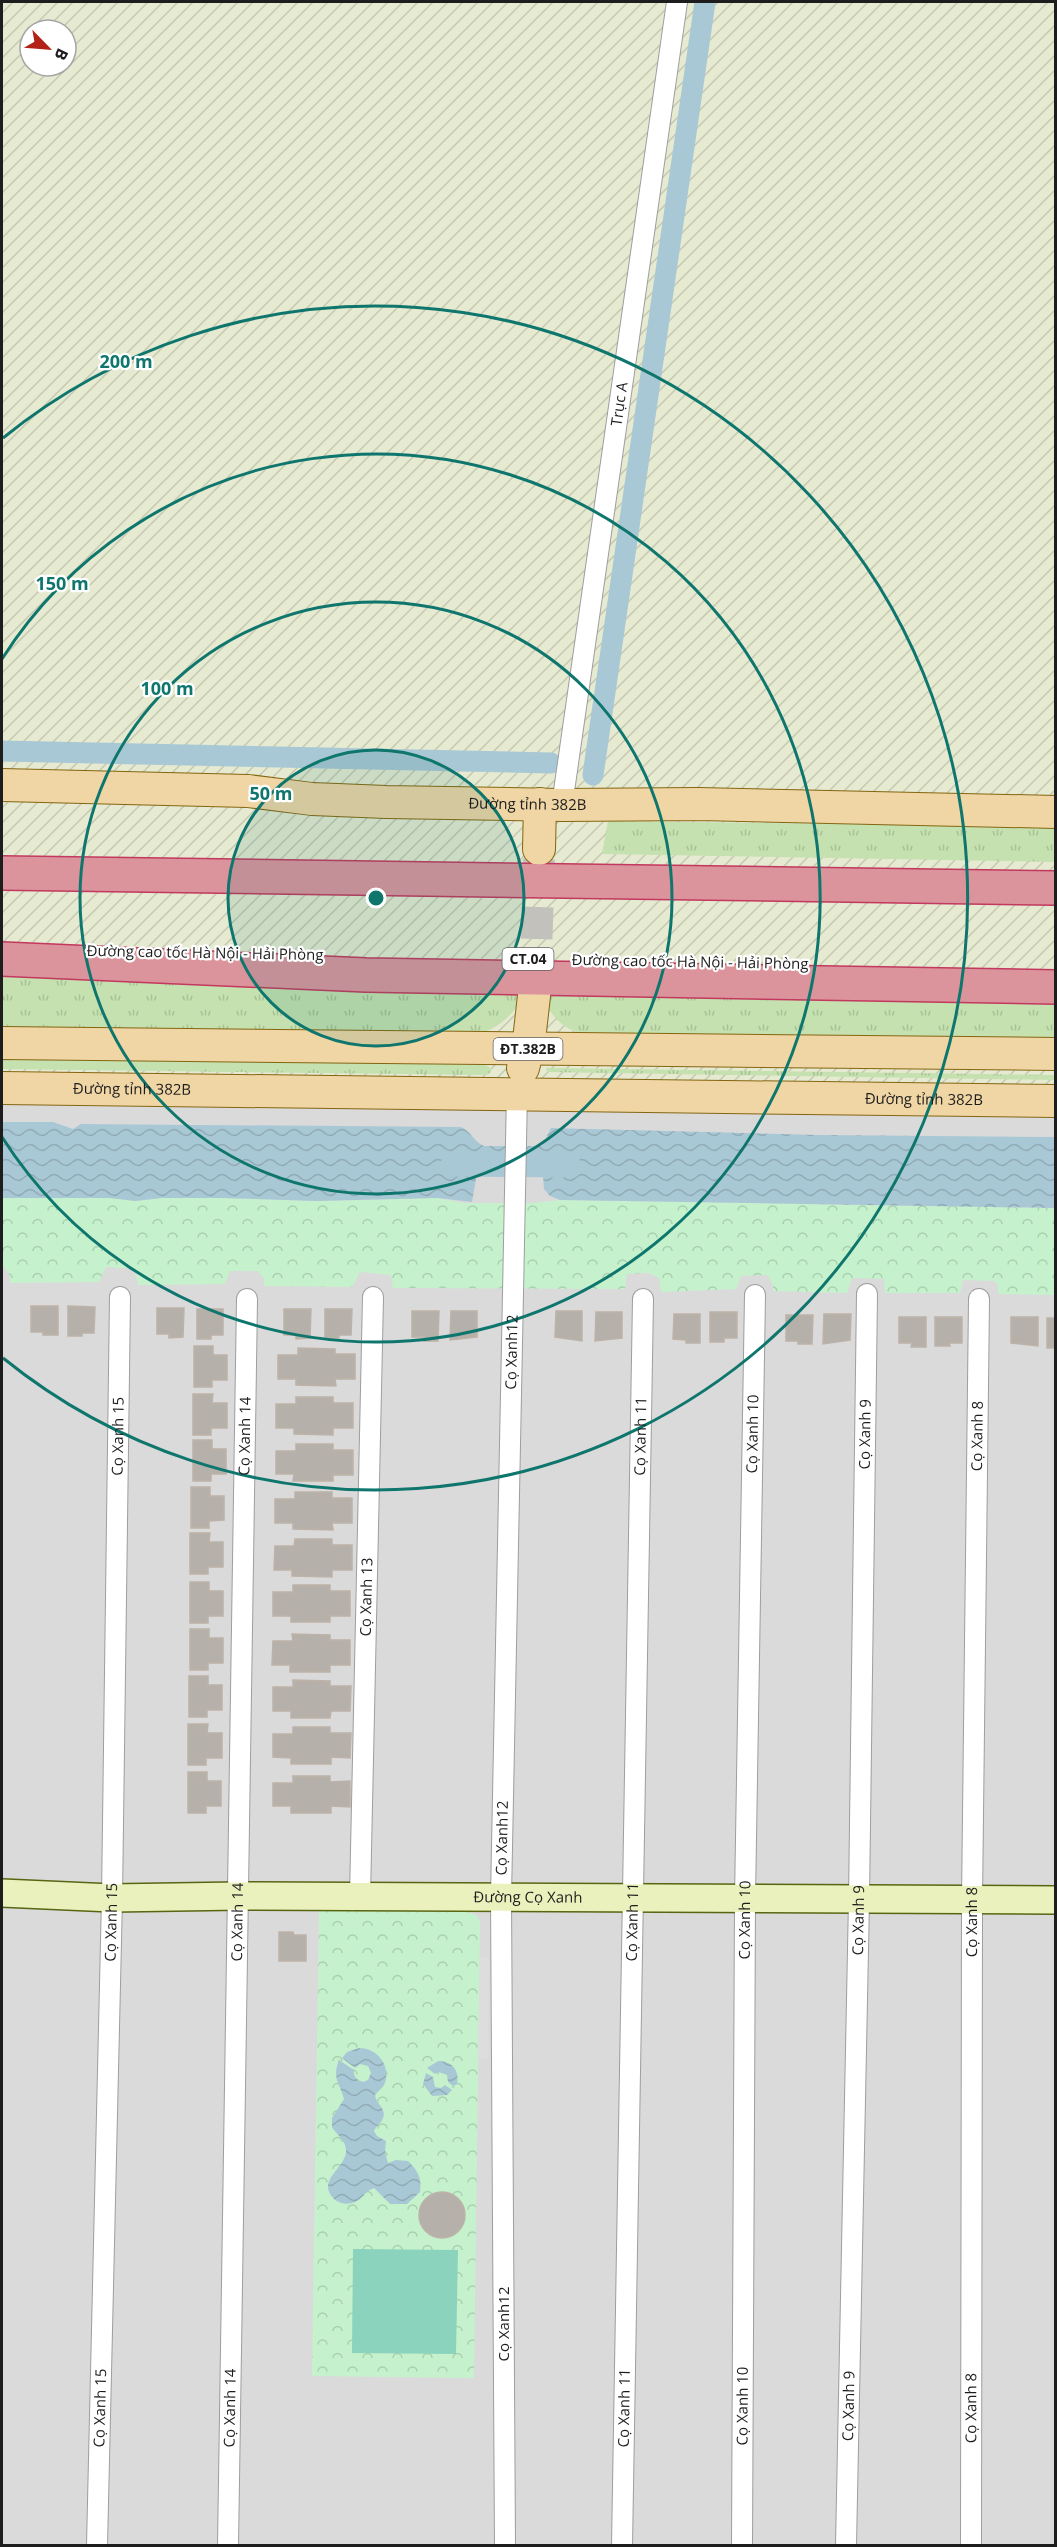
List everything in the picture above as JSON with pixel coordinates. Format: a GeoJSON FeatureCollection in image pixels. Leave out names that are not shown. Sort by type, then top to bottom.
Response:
{"type":"FeatureCollection","features":[{"type":"Feature","properties":{"kind":"highway"},"geometry":{"type":"LineString","coordinates":[[2,861],[429,861],[1056,869]]}},
{"type":"Feature","properties":{"kind":"highway"},"geometry":{"type":"LineString","coordinates":[[2,873],[1056,888]]}},
{"type":"Feature","properties":{"kind":"highway","name":"Đường cao tốc Hà Nội - Hải Phòng"},"geometry":{"type":"LineString","coordinates":[[2,949],[1056,967]]}},
{"type":"Feature","properties":{"kind":"highway"},"geometry":{"type":"LineString","coordinates":[[2,959],[366,975],[1056,987]]}},
{"type":"Feature","properties":{"kind":"main road","name":"Đường tỉnh 382B"},"geometry":{"type":"LineString","coordinates":[[2,785],[248,791],[312,799],[551,805],[699,804],[1056,812]]}},
{"type":"Feature","properties":{"kind":"main road"},"geometry":{"type":"LineString","coordinates":[[539,849],[551,805]]}},
{"type":"Feature","properties":{"kind":"main road"},"geometry":{"type":"LineString","coordinates":[[517,1092],[528,1049],[535,987]]}},
{"type":"Feature","properties":{"kind":"main road","name":"ĐT.382B"},"geometry":{"type":"LineString","coordinates":[[2,1043],[1056,1053]]}},
{"type":"Feature","properties":{"kind":"main road","name":"Đường tỉnh 382B"},"geometry":{"type":"LineString","coordinates":[[2,1088],[517,1092],[719,1098],[1056,1101]]}},
{"type":"Feature","properties":{"kind":"street","name":"Trục A"},"geometry":{"type":"LineString","coordinates":[[551,805],[676,2]]}},
{"type":"Feature","properties":{"kind":"street","name":"Cọ Xanh12"},"geometry":{"type":"LineString","coordinates":[[505,2546],[501,1897],[514,1128],[517,1092]]}},
{"type":"Feature","properties":{"kind":"street","name":"Cọ Xanh 9"},"geometry":{"type":"LineString","coordinates":[[846,2546],[859,1900],[867,1294]]}},
{"type":"Feature","properties":{"kind":"street","name":"Cọ Xanh 10"},"geometry":{"type":"LineString","coordinates":[[742,2546],[745,1899],[755,1295]]}},
{"type":"Feature","properties":{"kind":"street","name":"Cọ Xanh 15"},"geometry":{"type":"LineString","coordinates":[[97,2546],[112,1898],[120,1297]]}},
{"type":"Feature","properties":{"kind":"street","name":"Cọ Xanh 13"},"geometry":{"type":"LineString","coordinates":[[360,1897],[373,1297]]}},
{"type":"Feature","properties":{"kind":"street","name":"Cọ Xanh 14"},"geometry":{"type":"LineString","coordinates":[[228,2546],[247,1299]]}},
{"type":"Feature","properties":{"kind":"street","name":"Cọ Xanh 11"},"geometry":{"type":"LineString","coordinates":[[622,2546],[631,1898],[643,1299]]}},
{"type":"Feature","properties":{"kind":"street","name":"Cọ Xanh 8"},"geometry":{"type":"LineString","coordinates":[[971,2546],[972,1900],[979,1299]]}},
{"type":"Feature","properties":{"kind":"street","name":"Đường Cọ Xanh"},"geometry":{"type":"LineString","coordinates":[[2,1893],[112,1898],[239,1896],[1056,1900]]}},
{"type":"Feature","properties":{"kind":"shaded area"},"geometry":{"type":"Polygon","coordinates":[[[2,1083],[1055,1100],[1055,2545],[2,2546],[2,1083]]]}},
{"type":"Feature","properties":{"kind":"shaded area"},"geometry":{"type":"Polygon","coordinates":[[[480,1958],[489,1958],[488,2059],[478,2058],[480,1958]]]}},
{"type":"Feature","properties":{"kind":"green space"},"geometry":{"type":"Polygon","coordinates":[[[2,2],[1055,2],[1055,1100],[2,1083],[2,2]]]}},
{"type":"Feature","properties":{"kind":"green space"},"geometry":{"type":"Polygon","coordinates":[[[608,821],[1004,826],[1055,824],[1055,862],[602,854],[608,821]]]}},
{"type":"Feature","properties":{"kind":"green space"},"geometry":{"type":"Polygon","coordinates":[[[2,970],[528,986],[510,1015],[481,1034],[2,1027],[2,970]]]}},
{"type":"Feature","properties":{"kind":"green space"},"geometry":{"type":"Polygon","coordinates":[[[540,987],[1055,996],[1055,1043],[582,1034],[566,1027],[554,1017],[540,987]]]}},
{"type":"Feature","properties":{"kind":"green space"},"geometry":{"type":"Polygon","coordinates":[[[2,1058],[484,1064],[492,1069],[489,1074],[484,1075],[2,1069],[2,1058]]]}},
{"type":"Feature","properties":{"kind":"green space"},"geometry":{"type":"Polygon","coordinates":[[[546,1068],[1055,1075],[1056,1080],[547,1072],[546,1068]]]}},
{"type":"Feature","properties":{"kind":"green space"},"geometry":{"type":"Polygon","coordinates":[[[2,1198],[110,1198],[135,1201],[162,1198],[222,1198],[316,1201],[438,1198],[463,1203],[532,1203],[560,1200],[1055,1208],[1055,1295],[998,1294],[995,1281],[963,1280],[960,1293],[885,1293],[884,1279],[852,1278],[847,1293],[773,1291],[773,1285],[767,1275],[741,1276],[736,1289],[661,1292],[659,1278],[648,1273],[627,1274],[625,1289],[393,1288],[391,1275],[360,1272],[352,1287],[264,1286],[264,1278],[258,1271],[230,1271],[225,1284],[138,1285],[135,1269],[106,1267],[99,1282],[10,1283],[10,1275],[2,1265],[2,1198]]]}},
{"type":"Feature","properties":{"kind":"green space"},"geometry":{"type":"Polygon","coordinates":[[[319,1911],[469,1912],[477,1916],[480,1922],[474,2378],[312,2376],[319,1911]]]}},
{"type":"Feature","properties":{"kind":"green space"},"geometry":{"type":"Polygon","coordinates":[[[353,2249],[458,2250],[456,2354],[352,2353],[353,2249]]]}},
{"type":"Feature","properties":{"kind":"water"},"geometry":{"type":"Polygon","coordinates":[[[2,1122],[53,1122],[73,1129],[81,1124],[461,1127],[484,1146],[542,1146],[551,1128],[818,1135],[1055,1137],[1055,1208],[560,1200],[550,1196],[544,1189],[542,1163],[479,1161],[472,1202],[438,1198],[316,1201],[162,1198],[135,1201],[110,1198],[2,1198],[2,1122]]]}},
{"type":"Feature","properties":{"kind":"water"},"geometry":{"type":"Polygon","coordinates":[[[359,2048],[377,2054],[386,2070],[385,2083],[375,2095],[384,2115],[374,2131],[377,2136],[386,2141],[385,2152],[388,2163],[396,2160],[408,2161],[420,2179],[420,2192],[407,2204],[390,2204],[374,2188],[350,2204],[338,2202],[329,2192],[330,2180],[342,2163],[346,2150],[343,2141],[332,2127],[332,2118],[344,2099],[337,2080],[337,2066],[339,2060],[354,2070],[357,2079],[363,2082],[368,2080],[371,2073],[368,2066],[360,2064],[355,2068],[342,2058],[347,2052],[359,2048]]]}},
{"type":"Feature","properties":{"kind":"water"},"geometry":{"type":"Polygon","coordinates":[[[438,2061],[454,2067],[458,2079],[457,2084],[453,2086],[448,2082],[447,2075],[439,2072],[435,2074],[427,2068],[438,2061]]]}},
{"type":"Feature","properties":{"kind":"water"},"geometry":{"type":"Polygon","coordinates":[[[426,2073],[433,2077],[435,2087],[441,2088],[445,2085],[452,2090],[447,2095],[432,2096],[423,2084],[426,2073]]]}},
{"type":"Feature","properties":{"kind":"building"},"geometry":{"type":"Polygon","coordinates":[[[31,1306],[58,1306],[58,1335],[31,1332],[31,1306]]]}},
{"type":"Feature","properties":{"kind":"building"},"geometry":{"type":"Polygon","coordinates":[[[68,1306],[95,1307],[94,1333],[68,1336],[68,1306]]]}},
{"type":"Feature","properties":{"kind":"building"},"geometry":{"type":"Polygon","coordinates":[[[157,1308],[184,1308],[183,1337],[169,1338],[169,1334],[157,1334],[157,1308]]]}},
{"type":"Feature","properties":{"kind":"building"},"geometry":{"type":"Polygon","coordinates":[[[197,1309],[223,1309],[223,1335],[211,1335],[211,1339],[197,1339],[197,1309]]]}},
{"type":"Feature","properties":{"kind":"building"},"geometry":{"type":"Polygon","coordinates":[[[284,1309],[311,1309],[310,1338],[296,1339],[296,1335],[284,1335],[284,1309]]]}},
{"type":"Feature","properties":{"kind":"building"},"geometry":{"type":"Polygon","coordinates":[[[325,1309],[352,1309],[351,1335],[325,1338],[325,1309]]]}},
{"type":"Feature","properties":{"kind":"building"},"geometry":{"type":"Polygon","coordinates":[[[412,1311],[439,1311],[438,1341],[424,1341],[424,1337],[412,1337],[412,1311]]]}},
{"type":"Feature","properties":{"kind":"building"},"geometry":{"type":"Polygon","coordinates":[[[451,1311],[477,1311],[477,1337],[450,1340],[451,1311]]]}},
{"type":"Feature","properties":{"kind":"building"},"geometry":{"type":"Polygon","coordinates":[[[556,1311],[582,1311],[582,1341],[555,1337],[556,1311]]]}},
{"type":"Feature","properties":{"kind":"building"},"geometry":{"type":"Polygon","coordinates":[[[596,1312],[622,1312],[622,1338],[595,1341],[596,1312]]]}},
{"type":"Feature","properties":{"kind":"building"},"geometry":{"type":"Polygon","coordinates":[[[710,1312],[737,1312],[737,1338],[724,1338],[724,1342],[710,1342],[710,1312]]]}},
{"type":"Feature","properties":{"kind":"building"},"geometry":{"type":"Polygon","coordinates":[[[674,1314],[700,1314],[700,1343],[686,1343],[686,1340],[673,1339],[674,1314]]]}},
{"type":"Feature","properties":{"kind":"building"},"geometry":{"type":"Polygon","coordinates":[[[824,1314],[851,1314],[850,1340],[823,1344],[824,1314]]]}},
{"type":"Feature","properties":{"kind":"building"},"geometry":{"type":"Polygon","coordinates":[[[786,1315],[813,1315],[812,1344],[786,1341],[786,1315]]]}},
{"type":"Feature","properties":{"kind":"building"},"geometry":{"type":"Polygon","coordinates":[[[899,1317],[926,1317],[926,1347],[911,1347],[912,1343],[899,1343],[899,1317]]]}},
{"type":"Feature","properties":{"kind":"building"},"geometry":{"type":"Polygon","coordinates":[[[935,1317],[962,1317],[962,1343],[935,1346],[935,1317]]]}},
{"type":"Feature","properties":{"kind":"building"},"geometry":{"type":"Polygon","coordinates":[[[1011,1317],[1038,1317],[1038,1346],[1011,1343],[1011,1317]]]}},
{"type":"Feature","properties":{"kind":"building"},"geometry":{"type":"Polygon","coordinates":[[[1047,1318],[1056,1318],[1056,1348],[1047,1348],[1047,1318]]]}},
{"type":"Feature","properties":{"kind":"building"},"geometry":{"type":"Polygon","coordinates":[[[194,1346],[213,1346],[213,1355],[227,1355],[227,1380],[212,1380],[212,1387],[194,1387],[194,1346]]]}},
{"type":"Feature","properties":{"kind":"building"},"geometry":{"type":"Polygon","coordinates":[[[298,1348],[335,1349],[335,1354],[355,1354],[355,1379],[335,1379],[336,1386],[296,1385],[296,1379],[278,1379],[278,1355],[298,1355],[298,1348]]]}},
{"type":"Feature","properties":{"kind":"building"},"geometry":{"type":"Polygon","coordinates":[[[193,1394],[213,1394],[212,1403],[227,1403],[227,1428],[211,1428],[211,1435],[193,1435],[193,1394]]]}},
{"type":"Feature","properties":{"kind":"building"},"geometry":{"type":"Polygon","coordinates":[[[296,1397],[333,1397],[333,1403],[353,1403],[353,1428],[333,1428],[333,1435],[294,1434],[294,1428],[276,1428],[276,1404],[296,1404],[296,1397]]]}},
{"type":"Feature","properties":{"kind":"building"},"geometry":{"type":"Polygon","coordinates":[[[193,1440],[212,1440],[212,1449],[226,1449],[226,1474],[211,1474],[211,1481],[193,1481],[193,1440]]]}},
{"type":"Feature","properties":{"kind":"building"},"geometry":{"type":"Polygon","coordinates":[[[296,1444],[333,1444],[333,1450],[353,1450],[353,1475],[333,1475],[333,1481],[293,1481],[294,1474],[276,1474],[276,1451],[296,1451],[296,1444]]]}},
{"type":"Feature","properties":{"kind":"building"},"geometry":{"type":"Polygon","coordinates":[[[191,1487],[210,1487],[210,1496],[224,1496],[224,1520],[209,1521],[209,1528],[191,1528],[191,1487]]]}},
{"type":"Feature","properties":{"kind":"building"},"geometry":{"type":"Polygon","coordinates":[[[295,1492],[332,1492],[332,1498],[352,1498],[352,1523],[332,1523],[333,1530],[293,1529],[293,1523],[275,1523],[275,1499],[295,1499],[295,1492]]]}},
{"type":"Feature","properties":{"kind":"building"},"geometry":{"type":"Polygon","coordinates":[[[190,1533],[210,1533],[209,1542],[223,1542],[223,1567],[208,1567],[208,1574],[190,1574],[190,1533]]]}},
{"type":"Feature","properties":{"kind":"building"},"geometry":{"type":"Polygon","coordinates":[[[295,1539],[332,1539],[332,1545],[352,1545],[352,1570],[332,1570],[332,1577],[292,1576],[292,1570],[274,1570],[275,1546],[294,1546],[295,1539]]]}},
{"type":"Feature","properties":{"kind":"building"},"geometry":{"type":"Polygon","coordinates":[[[190,1582],[209,1582],[209,1591],[223,1591],[223,1616],[208,1616],[208,1623],[190,1623],[190,1582]]]}},
{"type":"Feature","properties":{"kind":"building"},"geometry":{"type":"Polygon","coordinates":[[[293,1585],[330,1585],[330,1591],[350,1591],[350,1616],[330,1616],[330,1622],[291,1622],[291,1616],[273,1616],[273,1592],[293,1592],[293,1585]]]}},
{"type":"Feature","properties":{"kind":"building"},"geometry":{"type":"Polygon","coordinates":[[[190,1629],[209,1629],[209,1638],[223,1638],[223,1663],[208,1663],[208,1670],[190,1670],[190,1629]]]}},
{"type":"Feature","properties":{"kind":"building"},"geometry":{"type":"Polygon","coordinates":[[[292,1634],[330,1635],[330,1640],[350,1640],[350,1665],[330,1665],[330,1672],[290,1672],[290,1665],[272,1665],[273,1641],[293,1641],[292,1634]]]}},
{"type":"Feature","properties":{"kind":"building"},"geometry":{"type":"Polygon","coordinates":[[[189,1676],[208,1676],[208,1685],[222,1685],[222,1710],[207,1710],[207,1717],[189,1717],[189,1676]]]}},
{"type":"Feature","properties":{"kind":"building"},"geometry":{"type":"Polygon","coordinates":[[[293,1680],[330,1681],[330,1686],[351,1686],[350,1711],[331,1711],[330,1718],[291,1718],[291,1711],[273,1711],[273,1687],[293,1687],[293,1680]]]}},
{"type":"Feature","properties":{"kind":"building"},"geometry":{"type":"Polygon","coordinates":[[[188,1724],[208,1724],[207,1733],[222,1733],[222,1758],[206,1758],[206,1765],[188,1765],[188,1724]]]}},
{"type":"Feature","properties":{"kind":"building"},"geometry":{"type":"Polygon","coordinates":[[[293,1727],[330,1727],[330,1733],[351,1733],[350,1758],[331,1757],[331,1764],[291,1764],[291,1758],[273,1757],[273,1734],[293,1734],[293,1727]]]}},
{"type":"Feature","properties":{"kind":"building"},"geometry":{"type":"Polygon","coordinates":[[[188,1772],[207,1772],[207,1781],[221,1781],[221,1806],[206,1806],[206,1813],[188,1813],[188,1772]]]}},
{"type":"Feature","properties":{"kind":"building"},"geometry":{"type":"Polygon","coordinates":[[[293,1776],[330,1776],[330,1782],[350,1781],[350,1807],[331,1806],[331,1813],[291,1813],[291,1806],[273,1806],[273,1783],[293,1783],[293,1776]]]}},
{"type":"Feature","properties":{"kind":"building"},"geometry":{"type":"Polygon","coordinates":[[[279,1932],[306,1935],[306,1961],[279,1961],[279,1932]]]}},
{"type":"Feature","properties":{"kind":"building"},"geometry":{"type":"Polygon","coordinates":[[[442,2192],[458,2199],[465,2215],[458,2231],[442,2238],[426,2231],[419,2215],[426,2199],[442,2192]]]}},
{"type":"Feature","properties":{"kind":"waterway"},"geometry":{"type":"LineString","coordinates":[[593,775],[705,2]]}},
{"type":"Feature","properties":{"kind":"waterway"},"geometry":{"type":"LineString","coordinates":[[2,751],[551,763]]}},
{"type":"Feature","properties":{"kind":"waterway"},"geometry":{"type":"LineString","coordinates":[[450,1166],[572,1167]]}},
{"type":"Feature","properties":{"kind":"tunnel"},"geometry":{"type":"LineString","coordinates":[[535,987],[539,856]]}}]}
